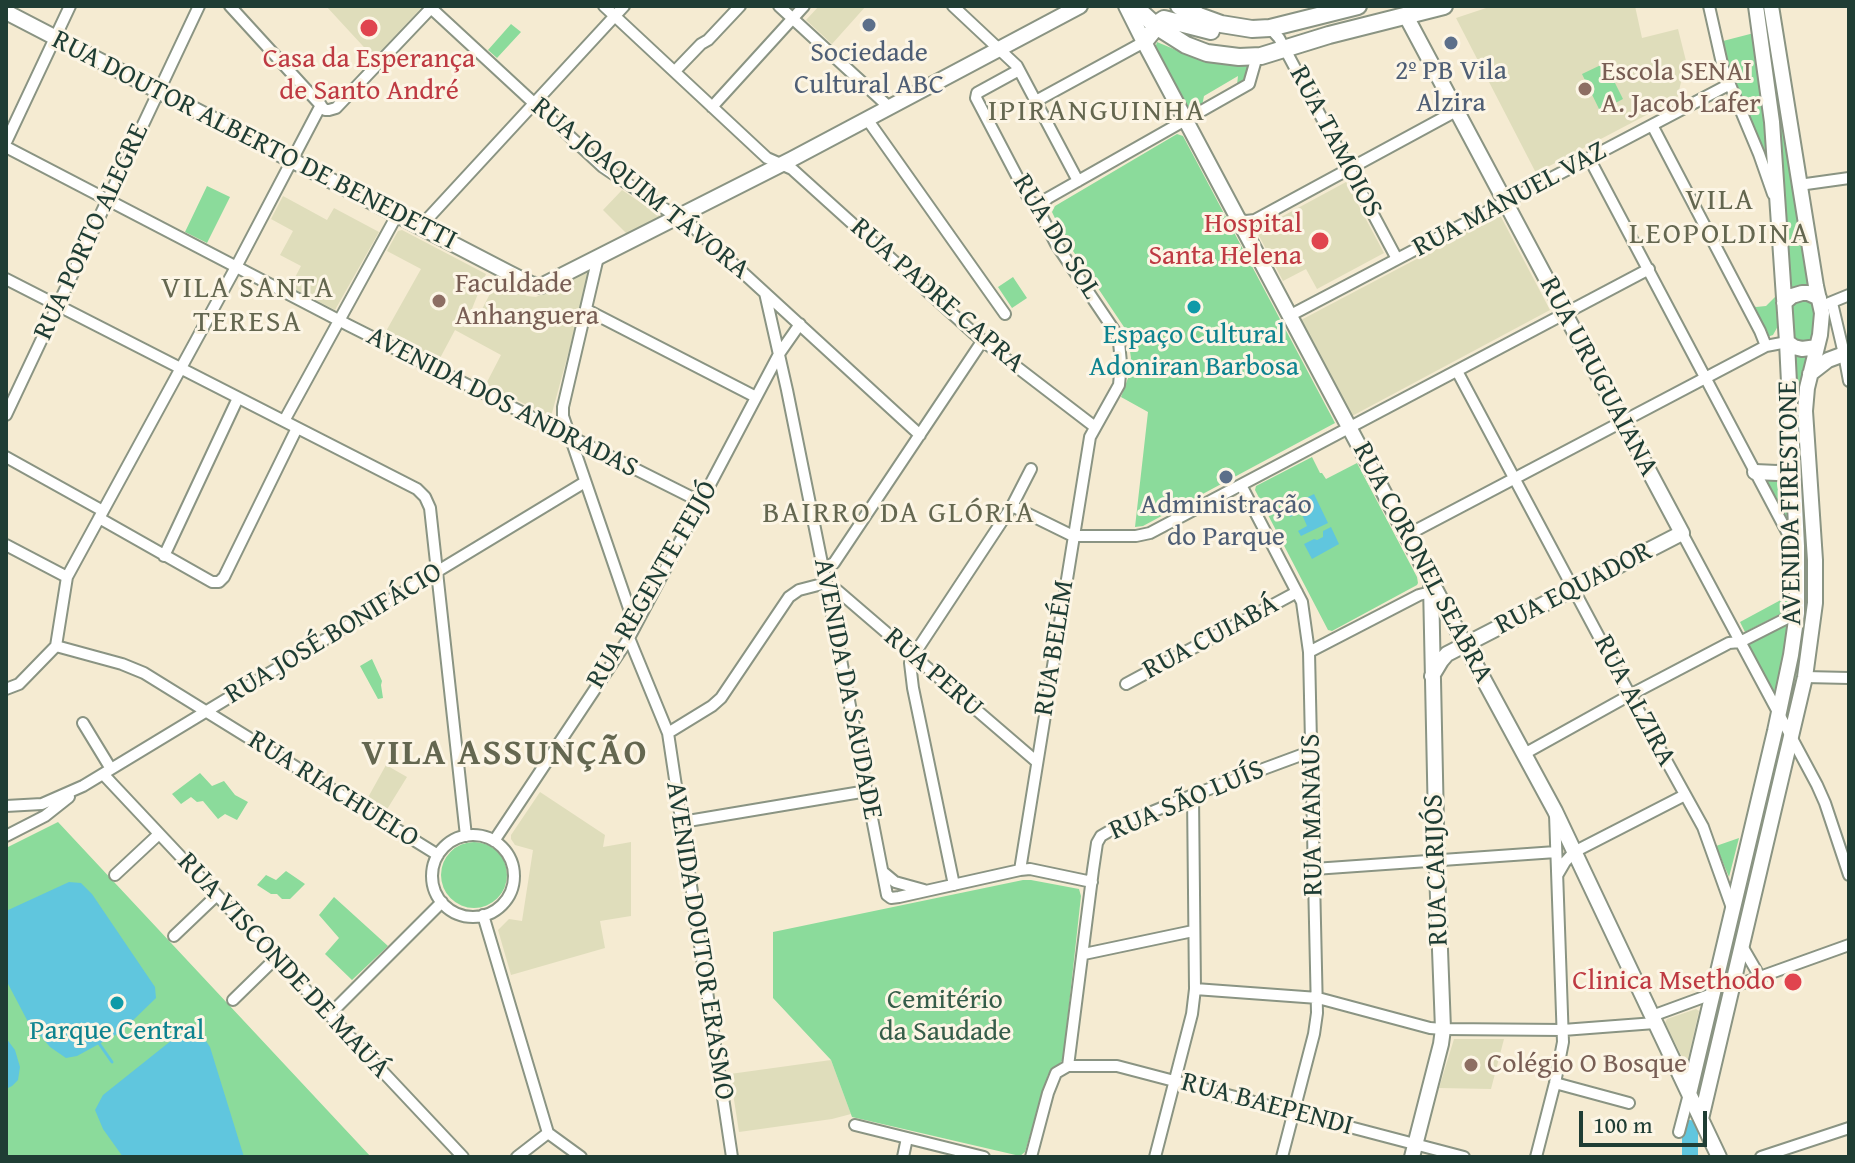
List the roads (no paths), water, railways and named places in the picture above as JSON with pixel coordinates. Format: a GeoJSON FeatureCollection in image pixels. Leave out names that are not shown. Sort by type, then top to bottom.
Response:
{"type":"FeatureCollection","features":[{"type":"Feature","properties":{"kind":"highway"},"geometry":{"type":"LineString","coordinates":[[1134,6],[1156,26],[1186,45],[1207,53],[1239,57],[1285,49],[1403,11],[1444,6]]}},
{"type":"Feature","properties":{"kind":"highway"},"geometry":{"type":"LineString","coordinates":[[1160,6],[1188,24]]}},
{"type":"Feature","properties":{"kind":"highway"},"geometry":{"type":"LineString","coordinates":[[1179,6],[1210,21],[1244,29]]}},
{"type":"Feature","properties":{"kind":"highway"},"geometry":{"type":"LineString","coordinates":[[1144,42],[1164,19],[1220,33],[1270,28],[1358,6]]}},
{"type":"Feature","properties":{"kind":"main road"},"geometry":{"type":"LineString","coordinates":[[598,257],[890,108],[1080,6]]}},
{"type":"Feature","properties":{"kind":"main road","name":"RUA CORONEL SEABRA"},"geometry":{"type":"LineString","coordinates":[[1126,6],[1407,535],[1431,586],[1555,811]]}},
{"type":"Feature","properties":{"kind":"main road","name":"AVENIDA FIRESTONE"},"geometry":{"type":"LineString","coordinates":[[1689,1094],[1779,715],[1797,613],[1797,546],[1787,342],[1771,108],[1756,6]]}},
{"type":"Feature","properties":{"kind":"main road","name":"AVENIDA FIRESTONE"},"geometry":{"type":"LineString","coordinates":[[1701,1119],[1805,677],[1814,623],[1816,584],[1805,411],[1824,302],[1799,185],[1771,6]]}},
{"type":"Feature","properties":{"kind":"main road","name":"RUA URUGUAIANA"},"geometry":{"type":"LineString","coordinates":[[1403,11],[1682,533]]}},
{"type":"Feature","properties":{"kind":"main road","name":"RUA DOUTOR ALBERTO DE BENEDETTI"},"geometry":{"type":"LineString","coordinates":[[6,12],[531,284],[546,284],[598,257]]}},
{"type":"Feature","properties":{"kind":"main road"},"geometry":{"type":"LineString","coordinates":[[1784,303],[1802,293],[1824,302]]}},
{"type":"Feature","properties":{"kind":"main road"},"geometry":{"type":"LineString","coordinates":[[1787,342],[1802,349],[1817,347]]}},
{"type":"Feature","properties":{"kind":"main road"},"geometry":{"type":"LineString","coordinates":[[1810,374],[1828,360],[1844,354]]}},
{"type":"Feature","properties":{"kind":"main road"},"geometry":{"type":"LineString","coordinates":[[1755,472],[1784,472],[1792,466]]}},
{"type":"Feature","properties":{"kind":"main road","name":"RUA EQUADOR"},"geometry":{"type":"LineString","coordinates":[[1432,676],[1447,654],[1682,533]]}},
{"type":"Feature","properties":{"kind":"main road","name":"RUA CARIJÓS"},"geometry":{"type":"LineString","coordinates":[[1413,1150],[1443,1029],[1436,860],[1431,586]]}},
{"type":"Feature","properties":{"kind":"main road"},"geometry":{"type":"LineString","coordinates":[[1432,641],[1438,652],[1447,654]]}},
{"type":"Feature","properties":{"kind":"main road"},"geometry":{"type":"LineString","coordinates":[[1555,811],[1719,1157]]}},
{"type":"Feature","properties":{"kind":"street"},"geometry":{"type":"LineString","coordinates":[[6,145],[70,6]]}},
{"type":"Feature","properties":{"kind":"street","name":"RUA PORTO ALEGRE"},"geometry":{"type":"LineString","coordinates":[[6,415],[9,398],[57,306],[199,6]]}},
{"type":"Feature","properties":{"kind":"street","name":"RUA PADRE CAPRA"},"geometry":{"type":"LineString","coordinates":[[604,6],[767,158],[794,170],[983,340],[1095,427]]}},
{"type":"Feature","properties":{"kind":"street"},"geometry":{"type":"LineString","coordinates":[[420,227],[624,6]]}},
{"type":"Feature","properties":{"kind":"street"},"geometry":{"type":"LineString","coordinates":[[675,71],[740,6]]}},
{"type":"Feature","properties":{"kind":"street"},"geometry":{"type":"LineString","coordinates":[[779,6],[890,108]]}},
{"type":"Feature","properties":{"kind":"street"},"geometry":{"type":"LineString","coordinates":[[712,107],[804,6]]}},
{"type":"Feature","properties":{"kind":"street"},"geometry":{"type":"LineString","coordinates":[[953,6],[1019,70],[1078,181]]}},
{"type":"Feature","properties":{"kind":"street"},"geometry":{"type":"LineString","coordinates":[[1709,6],[1723,68],[1777,204]]}},
{"type":"Feature","properties":{"kind":"street"},"geometry":{"type":"LineString","coordinates":[[236,8],[323,108],[336,108],[432,7]]}},
{"type":"Feature","properties":{"kind":"street","name":"RUA JOAQUIM TÁVORA"},"geometry":{"type":"LineString","coordinates":[[432,7],[603,167],[668,211],[680,215],[920,435]]}},
{"type":"Feature","properties":{"kind":"street","name":"RUA TAMOIOS"},"geometry":{"type":"LineString","coordinates":[[1270,28],[1279,38],[1397,259]]}},
{"type":"Feature","properties":{"kind":"street"},"geometry":{"type":"LineString","coordinates":[[1036,101],[1144,42]]}},
{"type":"Feature","properties":{"kind":"street"},"geometry":{"type":"LineString","coordinates":[[1039,207],[1043,201],[1249,84],[1257,56]]}},
{"type":"Feature","properties":{"kind":"street","name":"RUA DO SOL"},"geometry":{"type":"LineString","coordinates":[[1019,70],[976,96],[1028,197],[1039,207],[1056,244],[1119,342],[1120,379],[1095,427]]}},
{"type":"Feature","properties":{"kind":"street","name":"RUA MANUEL VAZ"},"geometry":{"type":"LineString","coordinates":[[1289,316],[1730,84]]}},
{"type":"Feature","properties":{"kind":"street"},"geometry":{"type":"LineString","coordinates":[[6,689],[19,684],[56,646],[67,577],[323,108]]}},
{"type":"Feature","properties":{"kind":"street"},"geometry":{"type":"LineString","coordinates":[[1238,219],[1255,220],[1456,111]]}},
{"type":"Feature","properties":{"kind":"street"},"geometry":{"type":"LineString","coordinates":[[867,119],[1005,314]]}},
{"type":"Feature","properties":{"kind":"street"},"geometry":{"type":"LineString","coordinates":[[1652,125],[1766,346]]}},
{"type":"Feature","properties":{"kind":"street","name":"AVENIDA DOS ANDRADAS"},"geometry":{"type":"LineString","coordinates":[[6,145],[339,320],[701,502]]}},
{"type":"Feature","properties":{"kind":"street"},"geometry":{"type":"LineString","coordinates":[[1589,158],[1787,532]]}},
{"type":"Feature","properties":{"kind":"street"},"geometry":{"type":"LineString","coordinates":[[1799,185],[1849,178]]}},
{"type":"Feature","properties":{"kind":"street"},"geometry":{"type":"LineString","coordinates":[[284,421],[397,215]]}},
{"type":"Feature","properties":{"kind":"street"},"geometry":{"type":"LineString","coordinates":[[1249,241],[1249,229],[1255,220]]}},
{"type":"Feature","properties":{"kind":"street"},"geometry":{"type":"LineString","coordinates":[[598,257],[563,407],[563,421],[635,626]]}},
{"type":"Feature","properties":{"kind":"street"},"geometry":{"type":"LineString","coordinates":[[1012,506],[1073,536],[1142,535],[1649,269]]}},
{"type":"Feature","properties":{"kind":"street"},"geometry":{"type":"LineString","coordinates":[[6,279],[422,493],[430,508],[466,836]]}},
{"type":"Feature","properties":{"kind":"street","name":"AVENIDA DA SAUDADE"},"geometry":{"type":"LineString","coordinates":[[765,293],[887,893]]}},
{"type":"Feature","properties":{"kind":"street"},"geometry":{"type":"LineString","coordinates":[[1849,295],[1824,302],[1844,354],[1849,381]]}},
{"type":"Feature","properties":{"kind":"street"},"geometry":{"type":"LineString","coordinates":[[587,310],[759,392],[779,386],[787,390]]}},
{"type":"Feature","properties":{"kind":"street","name":"RUA REGENTE FEIJÓ"},"geometry":{"type":"LineString","coordinates":[[494,841],[629,638],[779,354],[800,324]]}},
{"type":"Feature","properties":{"kind":"street"},"geometry":{"type":"LineString","coordinates":[[823,569],[834,563],[983,340]]}},
{"type":"Feature","properties":{"kind":"street"},"geometry":{"type":"LineString","coordinates":[[1407,535],[1766,346],[1787,342]]}},
{"type":"Feature","properties":{"kind":"street","name":"RUA ALZIRA"},"geometry":{"type":"LineString","coordinates":[[1457,371],[1703,827],[1732,908]]}},
{"type":"Feature","properties":{"kind":"street"},"geometry":{"type":"LineString","coordinates":[[164,556],[238,398]]}},
{"type":"Feature","properties":{"kind":"street","name":"RUA BELÉM"},"geometry":{"type":"LineString","coordinates":[[1020,870],[1073,536],[1090,437],[1095,427]]}},
{"type":"Feature","properties":{"kind":"street"},"geometry":{"type":"LineString","coordinates":[[6,457],[164,556],[212,582],[219,582],[297,428]]}},
{"type":"Feature","properties":{"kind":"street"},"geometry":{"type":"LineString","coordinates":[[954,885],[910,667],[913,656],[1012,506],[1031,469]]}},
{"type":"Feature","properties":{"kind":"street","name":"RUA JOSÉ BONIFÁCIO"},"geometry":{"type":"LineString","coordinates":[[6,806],[42,804],[83,786],[585,482]]}},
{"type":"Feature","properties":{"kind":"street","name":"RUA MANAUS"},"geometry":{"type":"LineString","coordinates":[[1241,485],[1305,610],[1309,652],[1318,998],[1314,1034],[1282,1157]]}},
{"type":"Feature","properties":{"kind":"street","name":"RUA URUGUAIANA"},"geometry":{"type":"LineString","coordinates":[[1682,533],[1822,797],[1849,875]]}},
{"type":"Feature","properties":{"kind":"street"},"geometry":{"type":"LineString","coordinates":[[6,545],[67,577]]}},
{"type":"Feature","properties":{"kind":"street"},"geometry":{"type":"LineString","coordinates":[[668,733],[721,698],[789,597],[799,590],[826,586]]}},
{"type":"Feature","properties":{"kind":"street","name":"RUA PERU"},"geometry":{"type":"LineString","coordinates":[[826,586],[838,591],[1037,762]]}},
{"type":"Feature","properties":{"kind":"street"},"geometry":{"type":"LineString","coordinates":[[1309,652],[1431,586]]}},
{"type":"Feature","properties":{"kind":"street","name":"RUA CUIABÁ"},"geometry":{"type":"LineString","coordinates":[[1126,684],[1297,592]]}},
{"type":"Feature","properties":{"kind":"street"},"geometry":{"type":"LineString","coordinates":[[1524,754],[1729,643],[1740,642],[1797,613]]}},
{"type":"Feature","properties":{"kind":"street","name":"AVENIDA DOUTOR ERASMO"},"geometry":{"type":"LineString","coordinates":[[629,638],[668,733],[732,1157]]}},
{"type":"Feature","properties":{"kind":"street","name":"RUA RIACHUELO"},"geometry":{"type":"LineString","coordinates":[[56,646],[81,651],[144,673],[438,855]]}},
{"type":"Feature","properties":{"kind":"street"},"geometry":{"type":"LineString","coordinates":[[42,660],[57,654],[81,651]]}},
{"type":"Feature","properties":{"kind":"street"},"geometry":{"type":"LineString","coordinates":[[1805,677],[1849,678]]}},
{"type":"Feature","properties":{"kind":"street","name":"RUA VISCONDE DE MAUÁ"},"geometry":{"type":"LineString","coordinates":[[83,723],[107,772],[159,834],[463,1157]]}},
{"type":"Feature","properties":{"kind":"street","name":"RUA SÃO LUÍS"},"geometry":{"type":"LineString","coordinates":[[1068,1066],[1097,843],[1103,834],[1193,795],[1312,751]]}},
{"type":"Feature","properties":{"kind":"street","name":"RUA JOSÉ BONIFÁCIO"},"geometry":{"type":"LineString","coordinates":[[6,836],[45,816],[83,786]]}},
{"type":"Feature","properties":{"kind":"street"},"geometry":{"type":"LineString","coordinates":[[682,822],[867,791]]}},
{"type":"Feature","properties":{"kind":"street"},"geometry":{"type":"LineString","coordinates":[[1155,1157],[1192,1014],[1195,989],[1193,795]]}},
{"type":"Feature","properties":{"kind":"street"},"geometry":{"type":"LineString","coordinates":[[1557,876],[1574,852],[1685,795]]}},
{"type":"Feature","properties":{"kind":"street","name":"RUA CORONEL SEABRA"},"geometry":{"type":"LineString","coordinates":[[1536,1157],[1561,1056],[1563,1030],[1555,811]]}},
{"type":"Feature","properties":{"kind":"street"},"geometry":{"type":"LineString","coordinates":[[115,875],[159,834]]}},
{"type":"Feature","properties":{"kind":"street"},"geometry":{"type":"LineString","coordinates":[[466,836],[480,836],[494,841],[509,857],[513,869],[509,894],[502,904],[483,915],[462,915],[452,911],[434,889],[432,876],[438,855],[449,842],[466,836]]}},
{"type":"Feature","properties":{"kind":"street"},"geometry":{"type":"LineString","coordinates":[[1314,869],[1556,852]]}},
{"type":"Feature","properties":{"kind":"street"},"geometry":{"type":"LineString","coordinates":[[895,882],[888,884],[887,893],[895,898],[1030,869],[1092,882]]}},
{"type":"Feature","properties":{"kind":"street"},"geometry":{"type":"LineString","coordinates":[[883,872],[895,882],[929,891]]}},
{"type":"Feature","properties":{"kind":"street"},"geometry":{"type":"LineString","coordinates":[[174,936],[217,895]]}},
{"type":"Feature","properties":{"kind":"street"},"geometry":{"type":"LineString","coordinates":[[329,1015],[442,902]]}},
{"type":"Feature","properties":{"kind":"street"},"geometry":{"type":"LineString","coordinates":[[483,915],[548,1133],[581,1157]]}},
{"type":"Feature","properties":{"kind":"street"},"geometry":{"type":"LineString","coordinates":[[1084,954],[1193,931]]}},
{"type":"Feature","properties":{"kind":"street"},"geometry":{"type":"LineString","coordinates":[[1732,987],[1849,945]]}},
{"type":"Feature","properties":{"kind":"street"},"geometry":{"type":"LineString","coordinates":[[1742,946],[1760,977]]}},
{"type":"Feature","properties":{"kind":"street"},"geometry":{"type":"LineString","coordinates":[[233,1000],[276,958]]}},
{"type":"Feature","properties":{"kind":"street"},"geometry":{"type":"LineString","coordinates":[[1195,989],[1318,998],[1443,1029],[1563,1030],[1654,1020],[1712,994]]}},
{"type":"Feature","properties":{"kind":"street"},"geometry":{"type":"LineString","coordinates":[[1031,1157],[1053,1077],[1068,1066]]}},
{"type":"Feature","properties":{"kind":"street","name":"RUA BAEPENDI"},"geometry":{"type":"LineString","coordinates":[[1068,1066],[1117,1066],[1294,1112],[1413,1150],[1464,1157]]}},
{"type":"Feature","properties":{"kind":"street"},"geometry":{"type":"LineString","coordinates":[[1555,1083],[1629,1103]]}},
{"type":"Feature","properties":{"kind":"street","name":"AVENIDA FIRESTONE"},"geometry":{"type":"LineString","coordinates":[[1679,1132],[1689,1094]]}},
{"type":"Feature","properties":{"kind":"street"},"geometry":{"type":"LineString","coordinates":[[855,1125],[984,1157]]}},
{"type":"Feature","properties":{"kind":"street"},"geometry":{"type":"LineString","coordinates":[[1761,1157],[1849,1128]]}},
{"type":"Feature","properties":{"kind":"street"},"geometry":{"type":"LineString","coordinates":[[517,1157],[548,1133]]}},
{"type":"Feature","properties":{"kind":"street"},"geometry":{"type":"LineString","coordinates":[[903,1157],[907,1138]]}},
{"type":"Feature","properties":{"kind":"water"},"geometry":{"type":"Polygon","coordinates":[[[1314,494],[1328,523],[1301,536],[1298,531],[1307,526],[1301,512],[1290,517],[1286,508],[1314,494]]]}},
{"type":"Feature","properties":{"kind":"water"},"geometry":{"type":"Polygon","coordinates":[[[1331,527],[1339,544],[1312,559],[1304,544],[1323,537],[1323,531],[1331,527]]]}},
{"type":"Feature","properties":{"kind":"water"},"geometry":{"type":"Polygon","coordinates":[[[69,882],[81,883],[92,894],[155,987],[156,998],[121,1032],[77,1056],[66,1058],[50,1047],[27,1020],[6,980],[6,911],[69,882]]]}},
{"type":"Feature","properties":{"kind":"water"},"geometry":{"type":"Polygon","coordinates":[[[186,1033],[204,1038],[210,1047],[244,1157],[123,1157],[103,1129],[95,1110],[103,1095],[177,1036],[186,1033]]]}},
{"type":"Feature","properties":{"kind":"water"},"geometry":{"type":"Polygon","coordinates":[[[6,1038],[15,1050],[20,1067],[18,1080],[6,1089],[6,1038]]]}},
{"type":"Feature","properties":{"kind":"waterway"},"geometry":{"type":"LineString","coordinates":[[96,1039],[112,1062]]}},
{"type":"Feature","properties":{"kind":"waterway"},"geometry":{"type":"LineString","coordinates":[[1690,1128],[1690,1157]]}},
{"type":"Feature","properties":{"kind":"place","name":"Sociedade Cultural ABC"},"geometry":{"type":"Point","coordinates":[869,25]}},
{"type":"Feature","properties":{"kind":"place","name":"Casa da Esperança de Santo André"},"geometry":{"type":"Point","coordinates":[369,28]}},
{"type":"Feature","properties":{"kind":"place","name":"2º PB Vila Alzira"},"geometry":{"type":"Point","coordinates":[1451,43]}},
{"type":"Feature","properties":{"kind":"place","name":"Escola SENAI A. Jacob Lafer"},"geometry":{"type":"Point","coordinates":[1585,89]}},
{"type":"Feature","properties":{"kind":"place","name":"Hospital Santa Helena"},"geometry":{"type":"Point","coordinates":[1320,241]}},
{"type":"Feature","properties":{"kind":"place","name":"Faculdade Anhanguera"},"geometry":{"type":"Point","coordinates":[439,301]}},
{"type":"Feature","properties":{"kind":"place","name":"Espaço Cultural Adoniran Barbosa"},"geometry":{"type":"Point","coordinates":[1194,307]}},
{"type":"Feature","properties":{"kind":"place","name":"Administração do Parque"},"geometry":{"type":"Point","coordinates":[1226,477]}},
{"type":"Feature","properties":{"kind":"place","name":"Clinica Msethodo"},"geometry":{"type":"Point","coordinates":[1793,982]}},
{"type":"Feature","properties":{"kind":"place","name":"Parque Central"},"geometry":{"type":"Point","coordinates":[117,1003]}},
{"type":"Feature","properties":{"kind":"place","name":"Colégio O Bosque"},"geometry":{"type":"Point","coordinates":[1471,1065]}},
{"type":"Feature","properties":{"kind":"district","name":"IPIRANGUINHA"},"geometry":{"type":"Point","coordinates":[1097,112]}},
{"type":"Feature","properties":{"kind":"district","name":"VILA LEOPOLDINA"},"geometry":{"type":"Point","coordinates":[1720,218]}},
{"type":"Feature","properties":{"kind":"district","name":"VILA SANTA TERESA"},"geometry":{"type":"Point","coordinates":[248,306]}},
{"type":"Feature","properties":{"kind":"district","name":"BAIRRO DA GLÓRIA"},"geometry":{"type":"Point","coordinates":[899,514]}},
{"type":"Feature","properties":{"kind":"district","name":"VILA ASSUNÇÃO"},"geometry":{"type":"Point","coordinates":[505,755]}},
{"type":"Feature","properties":{"kind":"park label","name":"Cemitério da Saudade"},"geometry":{"type":"Point","coordinates":[945,1017]}}]}
